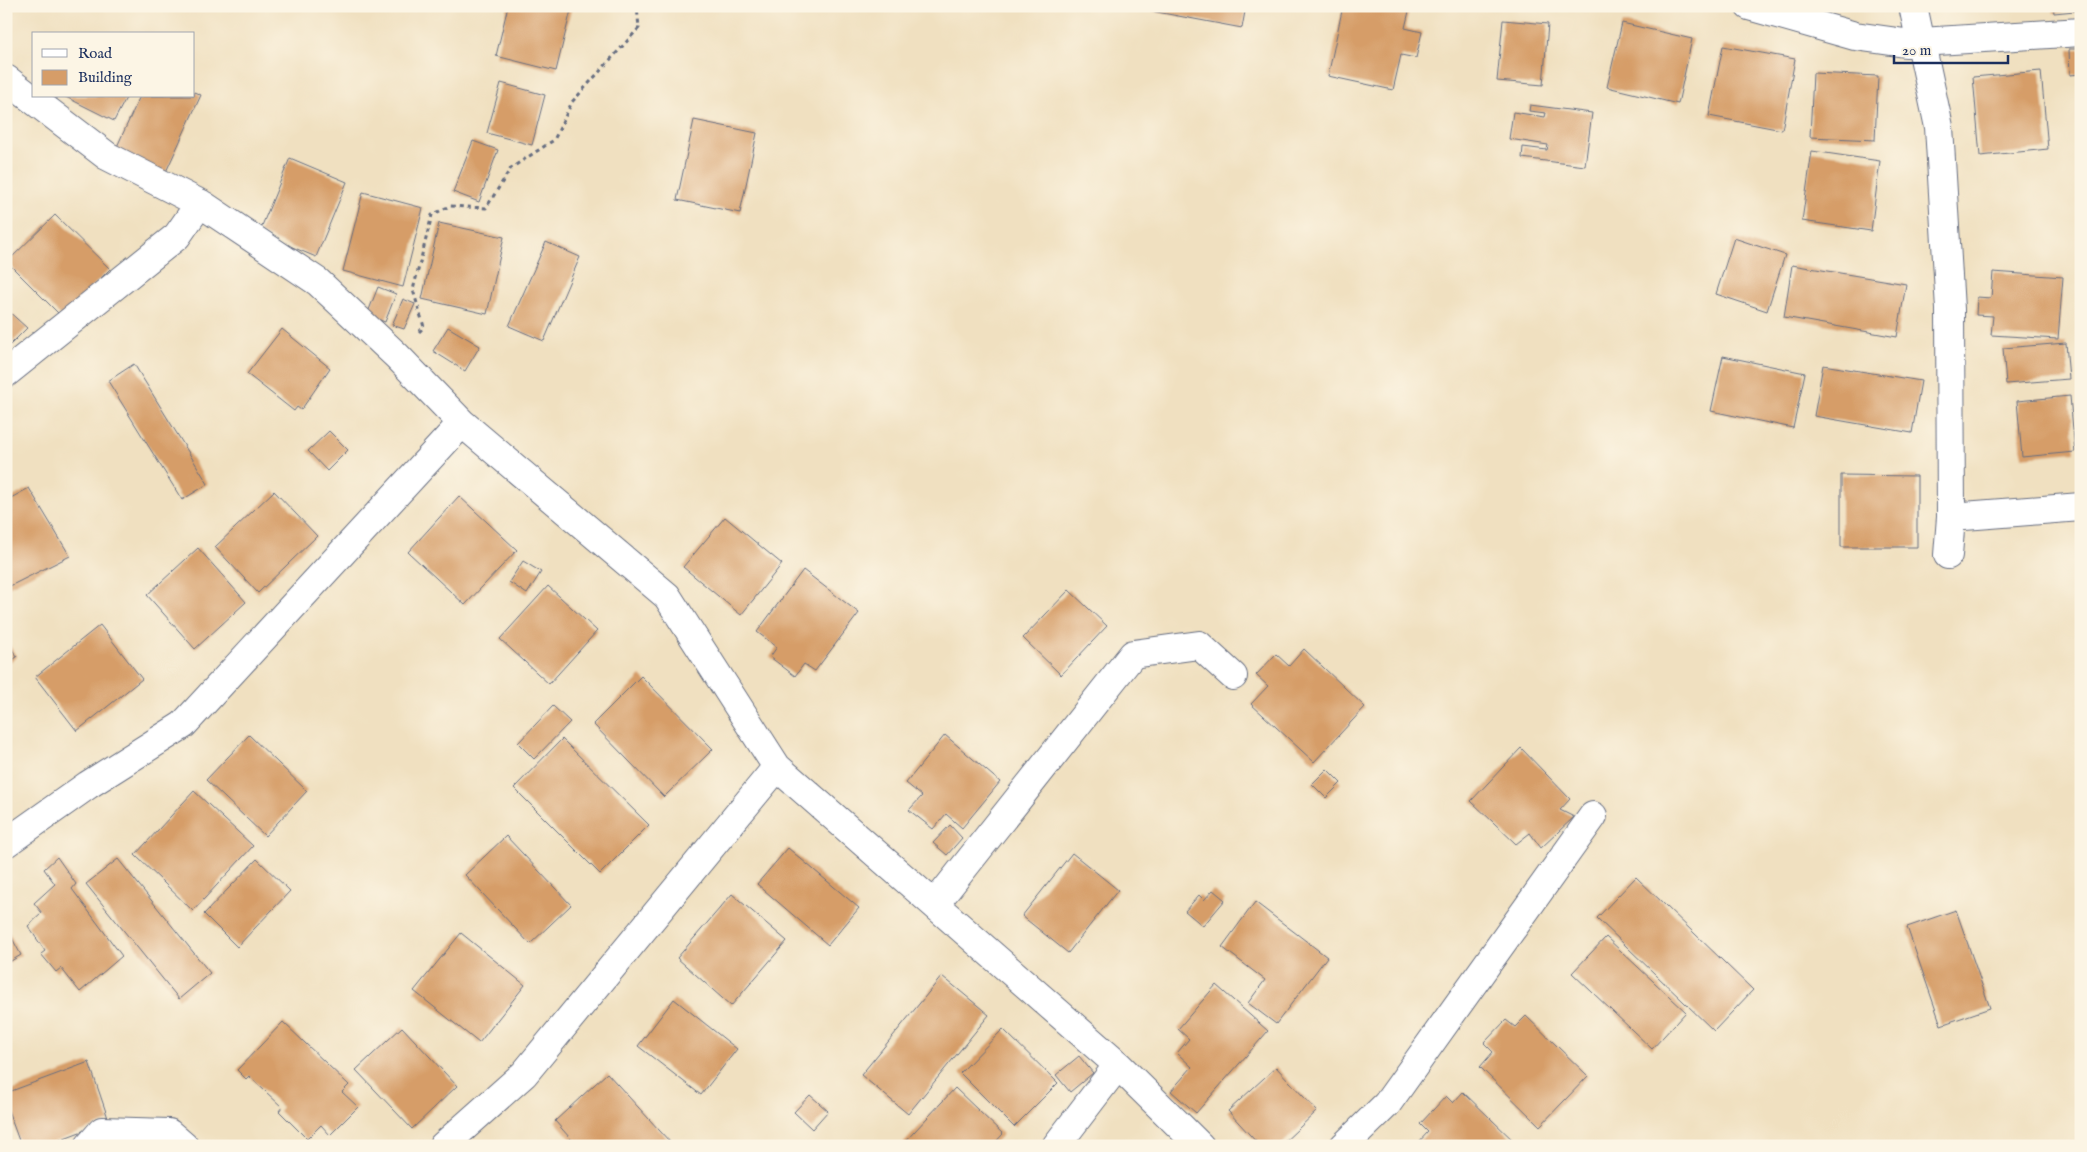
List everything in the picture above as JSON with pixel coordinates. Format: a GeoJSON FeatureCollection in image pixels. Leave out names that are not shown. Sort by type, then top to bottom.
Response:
{"type":"FeatureCollection","features":[{"type":"Feature","properties":{"kind":"street"},"geometry":{"type":"LineString","coordinates":[[1749,6],[1855,36],[1905,44],[2081,32]]}},
{"type":"Feature","properties":{"kind":"street"},"geometry":{"type":"LineString","coordinates":[[1913,6],[1940,127],[1950,309],[1951,517],[1948,555]]}},
{"type":"Feature","properties":{"kind":"street"},"geometry":{"type":"LineString","coordinates":[[6,79],[107,156],[200,203],[318,282],[397,356],[462,423],[667,596],[778,767],[1118,1065],[1200,1146]]}},
{"type":"Feature","properties":{"kind":"street"},"geometry":{"type":"LineString","coordinates":[[6,374],[177,236],[200,203]]}},
{"type":"Feature","properties":{"kind":"street"},"geometry":{"type":"LineString","coordinates":[[6,843],[88,784],[183,725],[462,423]]}},
{"type":"Feature","properties":{"kind":"street"},"geometry":{"type":"LineString","coordinates":[[1951,517],[2081,507]]}},
{"type":"Feature","properties":{"kind":"street"},"geometry":{"type":"LineString","coordinates":[[935,904],[1133,654],[1199,644],[1233,676]]}},
{"type":"Feature","properties":{"kind":"street"},"geometry":{"type":"LineString","coordinates":[[442,1146],[524,1074],[778,767]]}},
{"type":"Feature","properties":{"kind":"street"},"geometry":{"type":"LineString","coordinates":[[1344,1146],[1387,1104],[1593,816]]}},
{"type":"Feature","properties":{"kind":"street"},"geometry":{"type":"LineString","coordinates":[[1056,1146],[1118,1065]]}},
{"type":"Feature","properties":{"kind":"street"},"geometry":{"type":"LineString","coordinates":[[89,1146],[102,1131],[169,1132],[184,1146]]}},
{"type":"Feature","properties":{"kind":"path"},"geometry":{"type":"LineString","coordinates":[[397,356],[424,327],[413,290],[432,215],[450,206],[486,208],[511,168],[554,140],[572,102],[639,28],[636,6]]}},
{"type":"Feature","properties":{"kind":"building"},"geometry":{"type":"Polygon","coordinates":[[[508,6],[572,6],[556,71],[496,56],[508,6]]]}},
{"type":"Feature","properties":{"kind":"building"},"geometry":{"type":"Polygon","coordinates":[[[1125,6],[1246,6],[1242,28],[1125,6]]]}},
{"type":"Feature","properties":{"kind":"building"},"geometry":{"type":"Polygon","coordinates":[[[1343,6],[1410,7],[1405,28],[1422,32],[1416,58],[1401,55],[1393,90],[1328,76],[1343,6]]]}},
{"type":"Feature","properties":{"kind":"building"},"geometry":{"type":"Polygon","coordinates":[[[2053,6],[2075,6],[2075,11],[2054,13],[2053,6]]]}},
{"type":"Feature","properties":{"kind":"building"},"geometry":{"type":"Polygon","coordinates":[[[1503,20],[1548,24],[1543,85],[1497,81],[1503,20]]]}},
{"type":"Feature","properties":{"kind":"building"},"geometry":{"type":"Polygon","coordinates":[[[1622,23],[1692,39],[1678,104],[1607,87],[1622,23]]]}},
{"type":"Feature","properties":{"kind":"building"},"geometry":{"type":"Polygon","coordinates":[[[1723,46],[1795,59],[1782,130],[1709,116],[1723,46]]]}},
{"type":"Feature","properties":{"kind":"building"},"geometry":{"type":"Polygon","coordinates":[[[2069,49],[2081,49],[2081,74],[2070,75],[2069,49]]]}},
{"type":"Feature","properties":{"kind":"building"},"geometry":{"type":"Polygon","coordinates":[[[2041,71],[2048,149],[1980,156],[1973,77],[2041,71]]]}},
{"type":"Feature","properties":{"kind":"building"},"geometry":{"type":"Polygon","coordinates":[[[1813,73],[1878,76],[1875,140],[1810,137],[1813,73]]]}},
{"type":"Feature","properties":{"kind":"building"},"geometry":{"type":"Polygon","coordinates":[[[501,83],[545,95],[532,145],[487,133],[501,83]]]}},
{"type":"Feature","properties":{"kind":"building"},"geometry":{"type":"Polygon","coordinates":[[[195,92],[201,95],[165,174],[115,151],[139,98],[195,98],[195,92]]]}},
{"type":"Feature","properties":{"kind":"building"},"geometry":{"type":"Polygon","coordinates":[[[68,98],[126,98],[114,121],[68,98]]]}},
{"type":"Feature","properties":{"kind":"building"},"geometry":{"type":"Polygon","coordinates":[[[1530,105],[1592,113],[1585,166],[1522,158],[1523,147],[1547,150],[1548,145],[1509,139],[1513,112],[1545,117],[1546,113],[1529,111],[1530,105]]]}},
{"type":"Feature","properties":{"kind":"building"},"geometry":{"type":"Polygon","coordinates":[[[694,120],[757,133],[740,213],[677,200],[694,120]]]}},
{"type":"Feature","properties":{"kind":"building"},"geometry":{"type":"Polygon","coordinates":[[[473,141],[498,150],[479,202],[453,192],[473,141]]]}},
{"type":"Feature","properties":{"kind":"building"},"geometry":{"type":"Polygon","coordinates":[[[1812,151],[1880,161],[1871,231],[1802,221],[1812,151]]]}},
{"type":"Feature","properties":{"kind":"building"},"geometry":{"type":"Polygon","coordinates":[[[290,158],[347,182],[316,257],[259,233],[290,158]]]}},
{"type":"Feature","properties":{"kind":"building"},"geometry":{"type":"Polygon","coordinates":[[[363,192],[423,208],[403,287],[343,271],[363,192]]]}},
{"type":"Feature","properties":{"kind":"building"},"geometry":{"type":"Polygon","coordinates":[[[55,215],[110,269],[62,317],[7,262],[55,215]]]}},
{"type":"Feature","properties":{"kind":"building"},"geometry":{"type":"Polygon","coordinates":[[[439,223],[504,237],[487,314],[422,299],[439,223]]]}},
{"type":"Feature","properties":{"kind":"building"},"geometry":{"type":"Polygon","coordinates":[[[1734,238],[1785,255],[1767,311],[1716,294],[1734,238]]]}},
{"type":"Feature","properties":{"kind":"building"},"geometry":{"type":"Polygon","coordinates":[[[546,242],[580,257],[544,341],[509,326],[546,242]]]}},
{"type":"Feature","properties":{"kind":"building"},"geometry":{"type":"Polygon","coordinates":[[[1792,265],[1906,284],[1897,337],[1784,317],[1792,265]]]}},
{"type":"Feature","properties":{"kind":"building"},"geometry":{"type":"Polygon","coordinates":[[[1993,272],[2063,277],[2058,339],[1991,335],[1993,316],[1976,315],[1977,297],[1991,298],[1993,272]]]}},
{"type":"Feature","properties":{"kind":"building"},"geometry":{"type":"Polygon","coordinates":[[[378,287],[396,294],[385,322],[367,315],[378,287]]]}},
{"type":"Feature","properties":{"kind":"building"},"geometry":{"type":"Polygon","coordinates":[[[403,299],[415,304],[404,329],[392,325],[403,299]]]}},
{"type":"Feature","properties":{"kind":"building"},"geometry":{"type":"Polygon","coordinates":[[[6,309],[27,328],[6,349],[6,309]]]}},
{"type":"Feature","properties":{"kind":"building"},"geometry":{"type":"Polygon","coordinates":[[[448,327],[480,346],[465,371],[433,351],[448,327]]]}},
{"type":"Feature","properties":{"kind":"building"},"geometry":{"type":"Polygon","coordinates":[[[282,329],[330,368],[301,410],[297,407],[294,411],[247,374],[282,329]]]}},
{"type":"Feature","properties":{"kind":"building"},"geometry":{"type":"Polygon","coordinates":[[[2066,343],[2069,379],[2006,384],[2003,348],[2066,343]]]}},
{"type":"Feature","properties":{"kind":"building"},"geometry":{"type":"Polygon","coordinates":[[[1723,356],[1805,373],[1793,428],[1711,411],[1723,356]]]}},
{"type":"Feature","properties":{"kind":"building"},"geometry":{"type":"Polygon","coordinates":[[[134,364],[208,484],[182,500],[108,381],[134,364]]]}},
{"type":"Feature","properties":{"kind":"building"},"geometry":{"type":"Polygon","coordinates":[[[1823,365],[1921,381],[1912,433],[1814,416],[1823,365]]]}},
{"type":"Feature","properties":{"kind":"building"},"geometry":{"type":"Polygon","coordinates":[[[2070,396],[2075,452],[2022,457],[2017,401],[2070,396]]]}},
{"type":"Feature","properties":{"kind":"building"},"geometry":{"type":"Polygon","coordinates":[[[329,431],[348,450],[327,471],[308,451],[329,431]]]}},
{"type":"Feature","properties":{"kind":"building"},"geometry":{"type":"Polygon","coordinates":[[[1841,475],[1917,476],[1917,547],[1841,547],[1841,475]]]}},
{"type":"Feature","properties":{"kind":"building"},"geometry":{"type":"Polygon","coordinates":[[[29,488],[70,556],[6,588],[6,497],[9,499],[29,488]]]}},
{"type":"Feature","properties":{"kind":"building"},"geometry":{"type":"Polygon","coordinates":[[[274,491],[317,536],[258,593],[215,547],[274,491]]]}},
{"type":"Feature","properties":{"kind":"building"},"geometry":{"type":"Polygon","coordinates":[[[459,496],[517,550],[465,605],[408,552],[459,496]]]}},
{"type":"Feature","properties":{"kind":"building"},"geometry":{"type":"Polygon","coordinates":[[[725,517],[782,564],[741,615],[683,567],[725,517]]]}},
{"type":"Feature","properties":{"kind":"building"},"geometry":{"type":"Polygon","coordinates":[[[198,548],[246,602],[195,649],[147,595],[198,548]]]}},
{"type":"Feature","properties":{"kind":"building"},"geometry":{"type":"Polygon","coordinates":[[[523,561],[541,572],[527,594],[509,582],[523,561]]]}},
{"type":"Feature","properties":{"kind":"building"},"geometry":{"type":"Polygon","coordinates":[[[803,570],[859,613],[815,671],[804,664],[795,676],[770,657],[777,647],[757,632],[803,570]]]}},
{"type":"Feature","properties":{"kind":"building"},"geometry":{"type":"Polygon","coordinates":[[[548,586],[597,631],[549,684],[500,639],[548,586]]]}},
{"type":"Feature","properties":{"kind":"building"},"geometry":{"type":"Polygon","coordinates":[[[1069,590],[1107,626],[1061,675],[1023,638],[1069,590]]]}},
{"type":"Feature","properties":{"kind":"building"},"geometry":{"type":"Polygon","coordinates":[[[100,625],[142,679],[77,731],[35,677],[100,625]]]}},
{"type":"Feature","properties":{"kind":"building"},"geometry":{"type":"Polygon","coordinates":[[[6,640],[17,657],[6,664],[6,640]]]}},
{"type":"Feature","properties":{"kind":"building"},"geometry":{"type":"Polygon","coordinates":[[[1304,649],[1365,707],[1314,762],[1251,704],[1268,686],[1256,675],[1276,654],[1289,666],[1304,649]]]}},
{"type":"Feature","properties":{"kind":"building"},"geometry":{"type":"Polygon","coordinates":[[[641,676],[713,749],[664,797],[593,724],[641,676]]]}},
{"type":"Feature","properties":{"kind":"building"},"geometry":{"type":"Polygon","coordinates":[[[553,706],[570,722],[534,759],[518,743],[553,706]]]}},
{"type":"Feature","properties":{"kind":"building"},"geometry":{"type":"Polygon","coordinates":[[[249,735],[307,791],[265,836],[206,780],[249,735]]]}},
{"type":"Feature","properties":{"kind":"building"},"geometry":{"type":"Polygon","coordinates":[[[945,735],[1000,782],[962,828],[946,814],[933,829],[909,810],[922,796],[906,783],[945,735]]]}},
{"type":"Feature","properties":{"kind":"building"},"geometry":{"type":"Polygon","coordinates":[[[562,739],[649,825],[600,874],[514,788],[562,739]]]}},
{"type":"Feature","properties":{"kind":"building"},"geometry":{"type":"Polygon","coordinates":[[[1521,748],[1570,799],[1560,810],[1574,817],[1541,848],[1530,833],[1516,844],[1471,801],[1521,748]]]}},
{"type":"Feature","properties":{"kind":"building"},"geometry":{"type":"Polygon","coordinates":[[[1327,769],[1341,783],[1326,798],[1312,784],[1327,769]]]}},
{"type":"Feature","properties":{"kind":"building"},"geometry":{"type":"Polygon","coordinates":[[[194,791],[253,846],[193,911],[135,855],[194,791]]]}},
{"type":"Feature","properties":{"kind":"building"},"geometry":{"type":"Polygon","coordinates":[[[950,825],[962,838],[947,855],[933,843],[950,825]]]}},
{"type":"Feature","properties":{"kind":"building"},"geometry":{"type":"Polygon","coordinates":[[[506,836],[571,905],[530,944],[465,875],[506,836]]]}},
{"type":"Feature","properties":{"kind":"building"},"geometry":{"type":"Polygon","coordinates":[[[788,848],[859,908],[828,945],[757,884],[788,848]]]}},
{"type":"Feature","properties":{"kind":"building"},"geometry":{"type":"Polygon","coordinates":[[[1072,853],[1118,890],[1068,953],[1022,916],[1072,853]]]}},
{"type":"Feature","properties":{"kind":"building"},"geometry":{"type":"Polygon","coordinates":[[[57,857],[76,884],[72,889],[122,956],[80,992],[61,968],[56,972],[41,954],[45,951],[28,926],[42,913],[34,903],[55,884],[44,869],[57,857]]]}},
{"type":"Feature","properties":{"kind":"building"},"geometry":{"type":"Polygon","coordinates":[[[118,859],[210,973],[179,999],[86,884],[118,859]]]}},
{"type":"Feature","properties":{"kind":"building"},"geometry":{"type":"Polygon","coordinates":[[[257,859],[290,891],[237,947],[204,914],[257,859]]]}},
{"type":"Feature","properties":{"kind":"building"},"geometry":{"type":"Polygon","coordinates":[[[1636,877],[1753,990],[1714,1031],[1597,918],[1636,877]]]}},
{"type":"Feature","properties":{"kind":"building"},"geometry":{"type":"Polygon","coordinates":[[[1213,890],[1225,900],[1203,926],[1185,911],[1199,895],[1204,900],[1213,890]]]}},
{"type":"Feature","properties":{"kind":"building"},"geometry":{"type":"Polygon","coordinates":[[[732,894],[787,941],[731,1006],[677,958],[732,894]]]}},
{"type":"Feature","properties":{"kind":"building"},"geometry":{"type":"Polygon","coordinates":[[[1255,902],[1327,957],[1276,1024],[1248,1003],[1265,980],[1222,947],[1255,902]]]}},
{"type":"Feature","properties":{"kind":"building"},"geometry":{"type":"Polygon","coordinates":[[[1956,910],[1990,1008],[1941,1025],[1907,927],[1956,910]]]}},
{"type":"Feature","properties":{"kind":"building"},"geometry":{"type":"Polygon","coordinates":[[[6,927],[21,955],[6,964],[6,927]]]}},
{"type":"Feature","properties":{"kind":"building"},"geometry":{"type":"Polygon","coordinates":[[[461,933],[525,985],[479,1043],[414,991],[461,933]]]}},
{"type":"Feature","properties":{"kind":"building"},"geometry":{"type":"Polygon","coordinates":[[[1606,937],[1686,1012],[1652,1049],[1572,973],[1606,937]]]}},
{"type":"Feature","properties":{"kind":"building"},"geometry":{"type":"Polygon","coordinates":[[[942,976],[989,1015],[908,1114],[861,1075],[942,976]]]}},
{"type":"Feature","properties":{"kind":"building"},"geometry":{"type":"Polygon","coordinates":[[[1216,985],[1268,1031],[1196,1113],[1171,1091],[1192,1067],[1177,1053],[1189,1039],[1178,1029],[1216,985]]]}},
{"type":"Feature","properties":{"kind":"building"},"geometry":{"type":"Polygon","coordinates":[[[674,999],[737,1049],[701,1095],[638,1046],[674,999]]]}},
{"type":"Feature","properties":{"kind":"building"},"geometry":{"type":"Polygon","coordinates":[[[1526,1016],[1588,1076],[1540,1126],[1480,1067],[1493,1052],[1484,1043],[1506,1020],[1515,1027],[1526,1016]]]}},
{"type":"Feature","properties":{"kind":"building"},"geometry":{"type":"Polygon","coordinates":[[[283,1022],[349,1085],[342,1092],[358,1107],[330,1135],[321,1125],[307,1139],[279,1111],[282,1107],[249,1076],[246,1079],[237,1070],[283,1022]]]}},
{"type":"Feature","properties":{"kind":"building"},"geometry":{"type":"Polygon","coordinates":[[[402,1027],[457,1086],[412,1129],[356,1070],[402,1027]]]}},
{"type":"Feature","properties":{"kind":"building"},"geometry":{"type":"Polygon","coordinates":[[[1003,1029],[1058,1083],[1014,1127],[960,1073],[1003,1029]]]}},
{"type":"Feature","properties":{"kind":"building"},"geometry":{"type":"Polygon","coordinates":[[[1079,1056],[1093,1073],[1070,1092],[1056,1075],[1079,1056]]]}},
{"type":"Feature","properties":{"kind":"building"},"geometry":{"type":"Polygon","coordinates":[[[89,1062],[109,1121],[43,1146],[21,1146],[6,1105],[6,1093],[89,1062]]]}},
{"type":"Feature","properties":{"kind":"building"},"geometry":{"type":"Polygon","coordinates":[[[1276,1067],[1317,1111],[1280,1146],[1260,1146],[1228,1111],[1276,1067]]]}},
{"type":"Feature","properties":{"kind":"building"},"geometry":{"type":"Polygon","coordinates":[[[607,1073],[670,1142],[667,1146],[577,1146],[555,1121],[607,1073]]]}},
{"type":"Feature","properties":{"kind":"building"},"geometry":{"type":"Polygon","coordinates":[[[955,1088],[1003,1134],[992,1146],[901,1146],[955,1088]]]}},
{"type":"Feature","properties":{"kind":"building"},"geometry":{"type":"Polygon","coordinates":[[[1463,1092],[1519,1146],[1415,1146],[1428,1132],[1420,1124],[1446,1096],[1453,1103],[1463,1092]]]}},
{"type":"Feature","properties":{"kind":"building"},"geometry":{"type":"Polygon","coordinates":[[[810,1095],[828,1111],[812,1129],[794,1112],[810,1095]]]}}]}
